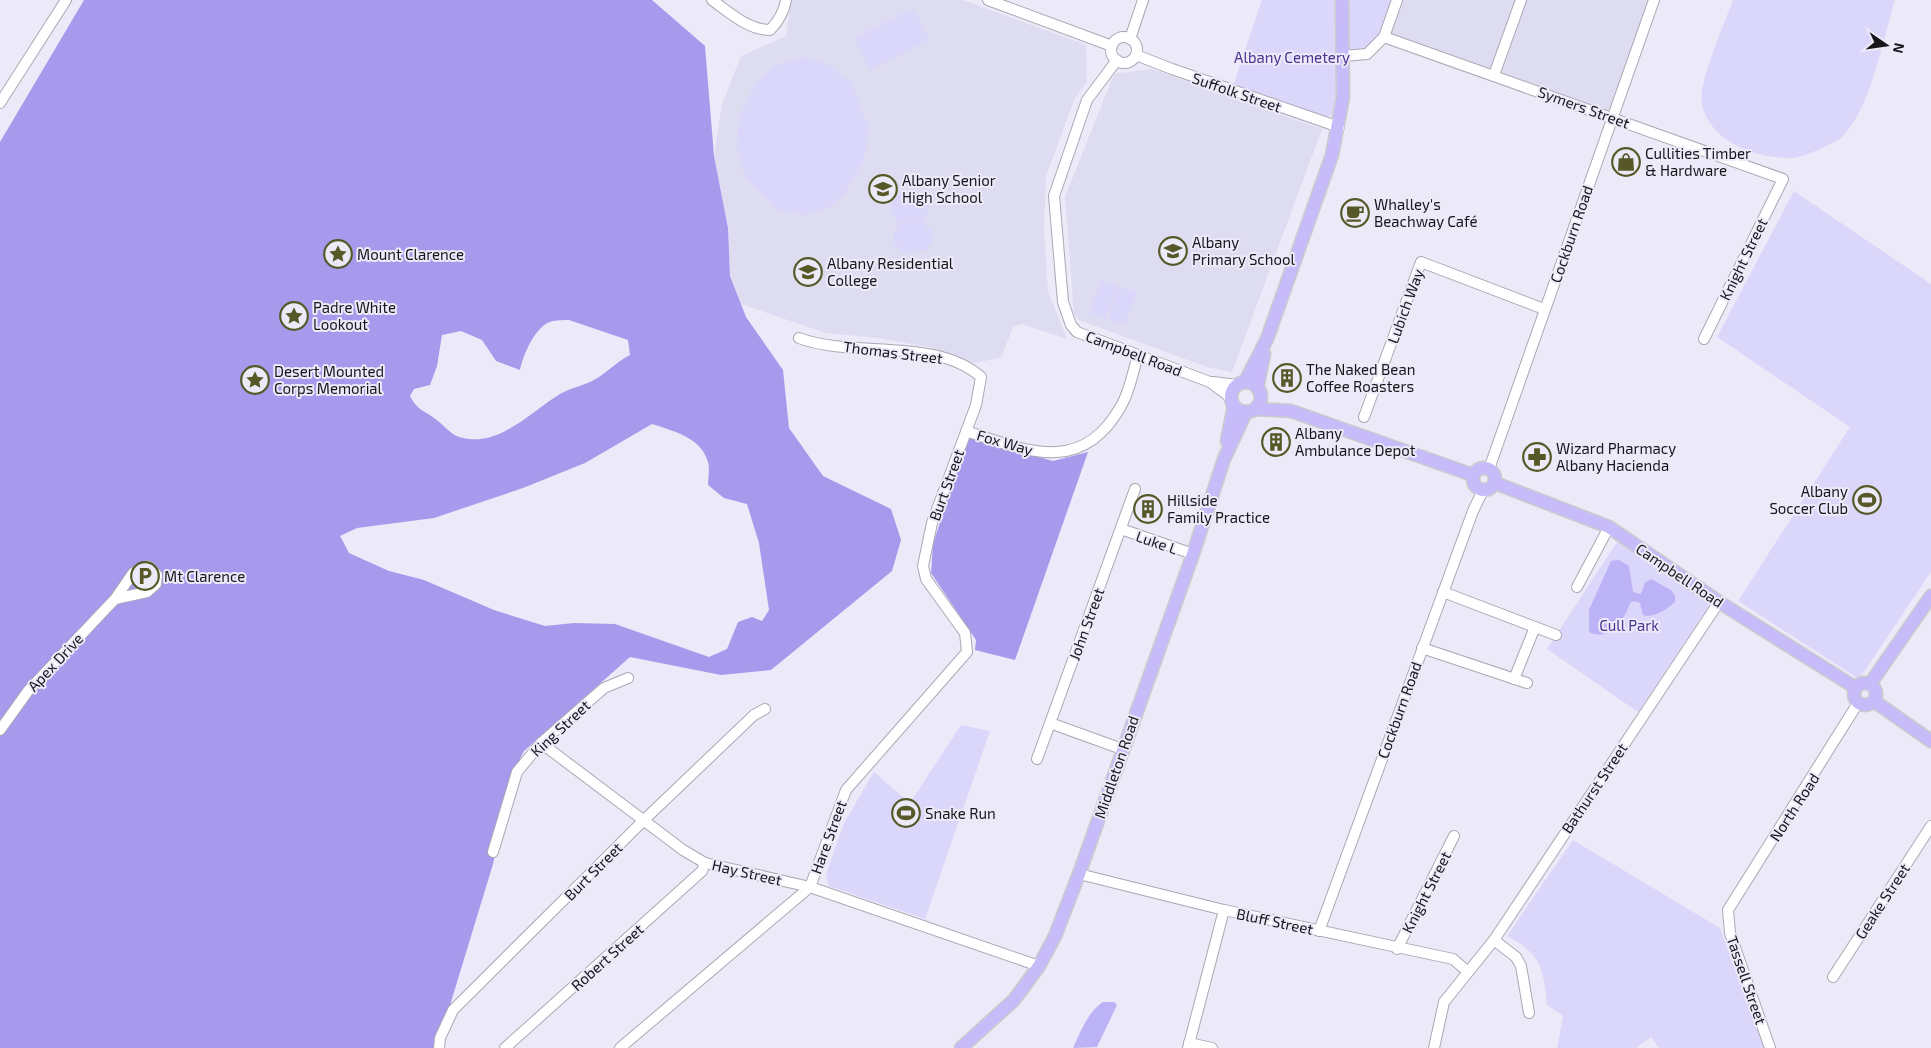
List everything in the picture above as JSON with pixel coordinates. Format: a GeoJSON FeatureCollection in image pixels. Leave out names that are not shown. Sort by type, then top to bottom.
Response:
{"type":"FeatureCollection","features":[{"type":"Feature","properties":{"kind":"main road"},"geometry":{"type":"LineString","coordinates":[[1342,0],[1343,97],[1338,127],[1323,185],[1267,339],[1241,384],[1259,392],[1291,411],[1473,475]]}},
{"type":"Feature","properties":{"kind":"main road"},"geometry":{"type":"LineString","coordinates":[[1259,392],[1267,339]]}},
{"type":"Feature","properties":{"kind":"main road","name":"Middleton Road"},"geometry":{"type":"LineString","coordinates":[[961,1048],[1014,1000],[1039,966],[1055,936],[1079,874],[1193,554],[1224,459],[1232,402],[1241,384]]}},
{"type":"Feature","properties":{"kind":"main road","name":"Middleton Road"},"geometry":{"type":"LineString","coordinates":[[1224,459],[1259,392]]}},
{"type":"Feature","properties":{"kind":"main road"},"geometry":{"type":"LineString","coordinates":[[1232,402],[1250,411],[1291,411]]}},
{"type":"Feature","properties":{"kind":"main road"},"geometry":{"type":"LineString","coordinates":[[1478,469],[1489,469],[1494,475],[1495,483],[1490,489],[1482,490],[1475,487],[1473,475],[1478,469]]}},
{"type":"Feature","properties":{"kind":"main road","name":"Campbell Road"},"geometry":{"type":"LineString","coordinates":[[1495,483],[1609,527],[1719,602],[1856,688]]}},
{"type":"Feature","properties":{"kind":"main road"},"geometry":{"type":"LineString","coordinates":[[1870,684],[1931,596]]}},
{"type":"Feature","properties":{"kind":"main road"},"geometry":{"type":"LineString","coordinates":[[1862,684],[1870,684],[1876,694],[1874,701],[1866,705],[1858,703],[1854,696],[1856,688],[1862,684]]}},
{"type":"Feature","properties":{"kind":"main road"},"geometry":{"type":"LineString","coordinates":[[1874,701],[1931,741]]}},
{"type":"Feature","properties":{"kind":"street"},"geometry":{"type":"LineString","coordinates":[[0,103],[66,0]]}},
{"type":"Feature","properties":{"kind":"street"},"geometry":{"type":"LineString","coordinates":[[712,0],[748,24],[763,30],[770,30],[776,24],[784,11],[786,0]]}},
{"type":"Feature","properties":{"kind":"street"},"geometry":{"type":"LineString","coordinates":[[988,0],[1112,46]]}},
{"type":"Feature","properties":{"kind":"street"},"geometry":{"type":"LineString","coordinates":[[1130,39],[1143,0]]}},
{"type":"Feature","properties":{"kind":"street"},"geometry":{"type":"LineString","coordinates":[[1343,56],[1367,54],[1384,37],[1397,0]]}},
{"type":"Feature","properties":{"kind":"street"},"geometry":{"type":"LineString","coordinates":[[1494,75],[1521,0]]}},
{"type":"Feature","properties":{"kind":"street","name":"Cockburn Road"},"geometry":{"type":"LineString","coordinates":[[1489,469],[1544,308],[1654,0]]}},
{"type":"Feature","properties":{"kind":"street","name":"Symers Street"},"geometry":{"type":"LineString","coordinates":[[1384,37],[1783,179]]}},
{"type":"Feature","properties":{"kind":"street"},"geometry":{"type":"LineString","coordinates":[[1118,39],[1130,39],[1137,47],[1136,54],[1128,62],[1117,60],[1112,54],[1112,46],[1118,39]]}},
{"type":"Feature","properties":{"kind":"street","name":"Suffolk Street"},"geometry":{"type":"LineString","coordinates":[[1136,54],[1172,70],[1338,127]]}},
{"type":"Feature","properties":{"kind":"street","name":"Campbell Road"},"geometry":{"type":"LineString","coordinates":[[1117,60],[1087,100],[1054,196],[1063,302],[1071,325],[1084,335],[1210,382],[1241,384]]}},
{"type":"Feature","properties":{"kind":"street","name":"Knight Street"},"geometry":{"type":"LineString","coordinates":[[1704,339],[1783,179]]}},
{"type":"Feature","properties":{"kind":"street","name":"Lubich Way"},"geometry":{"type":"LineString","coordinates":[[1364,416],[1421,262],[1544,308]]}},
{"type":"Feature","properties":{"kind":"street","name":"Thomas Street"},"geometry":{"type":"LineString","coordinates":[[800,338],[814,344],[884,349],[950,359],[969,366],[981,377]]}},
{"type":"Feature","properties":{"kind":"street","name":"Fox Way"},"geometry":{"type":"LineString","coordinates":[[966,430],[1030,451],[1050,454],[1068,451],[1085,444],[1106,428],[1122,405],[1138,355]]}},
{"type":"Feature","properties":{"kind":"street","name":"Burt Street"},"geometry":{"type":"LineString","coordinates":[[923,566],[932,523],[980,389],[981,377]]}},
{"type":"Feature","properties":{"kind":"street","name":"Campbell Road"},"geometry":{"type":"LineString","coordinates":[[1210,382],[1232,402]]}},
{"type":"Feature","properties":{"kind":"street","name":"John Street"},"geometry":{"type":"LineString","coordinates":[[1037,759],[1135,490]]}},
{"type":"Feature","properties":{"kind":"street","name":"Cockburn Road"},"geometry":{"type":"LineString","coordinates":[[1319,931],[1473,510],[1482,490]]}},
{"type":"Feature","properties":{"kind":"street"},"geometry":{"type":"LineString","coordinates":[[1577,587],[1609,527]]}},
{"type":"Feature","properties":{"kind":"street","name":"Luke L"},"geometry":{"type":"LineString","coordinates":[[1121,529],[1193,554]]}},
{"type":"Feature","properties":{"kind":"street","name":"Hare Street"},"geometry":{"type":"LineString","coordinates":[[620,1048],[810,887],[846,790],[967,652],[965,633],[926,579],[923,566]]}},
{"type":"Feature","properties":{"kind":"street"},"geometry":{"type":"LineString","coordinates":[[1443,592],[1556,636]]}},
{"type":"Feature","properties":{"kind":"street","name":"Apex Drive"},"geometry":{"type":"LineString","coordinates":[[0,730],[28,691],[115,599]]}},
{"type":"Feature","properties":{"kind":"street","name":"Bathurst Street"},"geometry":{"type":"LineString","coordinates":[[1434,1048],[1444,1002],[1494,940],[1719,602]]}},
{"type":"Feature","properties":{"kind":"street"},"geometry":{"type":"LineString","coordinates":[[1514,679],[1535,627]]}},
{"type":"Feature","properties":{"kind":"street"},"geometry":{"type":"LineString","coordinates":[[1422,648],[1527,683]]}},
{"type":"Feature","properties":{"kind":"street","name":"King Street"},"geometry":{"type":"LineString","coordinates":[[493,852],[517,772],[541,743],[604,688],[628,678]]}},
{"type":"Feature","properties":{"kind":"street","name":"North Road"},"geometry":{"type":"LineString","coordinates":[[1728,910],[1858,703]]}},
{"type":"Feature","properties":{"kind":"street","name":"Burt Street"},"geometry":{"type":"LineString","coordinates":[[439,1048],[440,1038],[453,1010],[644,820],[754,715],[765,709]]}},
{"type":"Feature","properties":{"kind":"street"},"geometry":{"type":"LineString","coordinates":[[1050,723],[1122,749]]}},
{"type":"Feature","properties":{"kind":"street","name":"Hay Street"},"geometry":{"type":"LineString","coordinates":[[541,743],[683,850],[705,863],[810,887],[1039,966]]}},
{"type":"Feature","properties":{"kind":"street","name":"Geake Street"},"geometry":{"type":"LineString","coordinates":[[1833,977],[1931,826]]}},
{"type":"Feature","properties":{"kind":"street","name":"Knight Street"},"geometry":{"type":"LineString","coordinates":[[1397,949],[1454,836]]}},
{"type":"Feature","properties":{"kind":"street","name":"Robert Street"},"geometry":{"type":"LineString","coordinates":[[505,1048],[702,872],[705,863]]}},
{"type":"Feature","properties":{"kind":"street","name":"Bluff Street"},"geometry":{"type":"LineString","coordinates":[[1079,874],[1224,910],[1397,949],[1453,959],[1468,972]]}},
{"type":"Feature","properties":{"kind":"street"},"geometry":{"type":"LineString","coordinates":[[1212,1048],[1189,1045],[1224,910]]}},
{"type":"Feature","properties":{"kind":"street","name":"Tassell Street"},"geometry":{"type":"LineString","coordinates":[[1728,910],[1730,933],[1770,1048]]}},
{"type":"Feature","properties":{"kind":"street"},"geometry":{"type":"LineString","coordinates":[[1494,940],[1516,957],[1521,966],[1529,1012]]}},
{"type":"Feature","properties":{"kind":"shaded area"},"geometry":{"type":"Polygon","coordinates":[[[84,0],[652,0],[705,46],[714,156],[728,228],[730,276],[746,317],[783,370],[789,428],[823,476],[891,509],[901,540],[892,571],[771,670],[721,675],[630,657],[524,751],[513,772],[493,864],[437,1048],[0,1048],[0,142],[84,0]],[[569,320],[553,321],[541,328],[527,349],[520,370],[496,361],[482,340],[461,331],[442,335],[437,366],[430,385],[414,389],[410,396],[417,407],[459,437],[487,438],[513,427],[560,394],[592,381],[630,355],[628,340],[569,320]],[[652,424],[585,463],[523,488],[434,518],[357,528],[340,536],[349,553],[389,571],[424,580],[494,610],[545,626],[574,623],[615,624],[709,657],[727,649],[738,622],[752,617],[762,621],[769,610],[759,543],[747,504],[724,498],[708,485],[709,464],[699,447],[685,436],[652,424]]]}},
{"type":"Feature","properties":{"kind":"shaded area","name":"Albany Senior High School"},"geometry":{"type":"Polygon","coordinates":[[[791,0],[963,0],[1086,45],[1087,82],[1075,98],[1046,176],[1044,229],[1048,291],[1067,339],[1022,324],[1013,327],[1001,358],[973,363],[929,347],[878,338],[826,333],[741,304],[730,276],[728,228],[714,156],[722,104],[741,56],[786,36],[791,0]]]}},
{"type":"Feature","properties":{"kind":"shaded area"},"geometry":{"type":"Polygon","coordinates":[[[1401,0],[1651,0],[1611,108],[1604,112],[1389,35],[1401,0]]]}},
{"type":"Feature","properties":{"kind":"shaded area","name":"Albany Primary School"},"geometry":{"type":"Polygon","coordinates":[[[1152,69],[1322,129],[1232,372],[1207,367],[1079,320],[1074,314],[1065,197],[1114,74],[1152,69]]]}},
{"type":"Feature","properties":{"kind":"shaded area"},"geometry":{"type":"Polygon","coordinates":[[[968,437],[1053,461],[1088,452],[1015,660],[975,650],[976,640],[931,573],[933,544],[968,437]]]}},
{"type":"Feature","properties":{"kind":"shaded area"},"geometry":{"type":"Polygon","coordinates":[[[1619,560],[1629,566],[1633,592],[1641,594],[1645,583],[1651,579],[1671,590],[1675,596],[1675,602],[1660,613],[1647,616],[1643,615],[1640,603],[1634,601],[1630,603],[1624,617],[1615,628],[1603,634],[1589,632],[1589,610],[1611,561],[1619,560]]]}},
{"type":"Feature","properties":{"kind":"shaded area"},"geometry":{"type":"Polygon","coordinates":[[[1103,1002],[1114,1002],[1117,1005],[1097,1047],[1073,1048],[1089,1017],[1097,1006],[1103,1002]]]}},
{"type":"Feature","properties":{"kind":"green space","name":"Albany Cemetery"},"geometry":{"type":"Polygon","coordinates":[[[1262,0],[1395,0],[1383,32],[1367,49],[1351,51],[1335,114],[1326,117],[1233,86],[1262,0]]]}},
{"type":"Feature","properties":{"kind":"green space"},"geometry":{"type":"Polygon","coordinates":[[[1733,0],[1895,0],[1881,53],[1861,109],[1852,124],[1840,138],[1804,156],[1790,158],[1763,155],[1749,151],[1725,138],[1715,129],[1707,118],[1702,105],[1702,95],[1718,37],[1733,0]]]}},
{"type":"Feature","properties":{"kind":"green space"},"geometry":{"type":"Polygon","coordinates":[[[913,8],[929,39],[870,70],[854,38],[913,8]]]}},
{"type":"Feature","properties":{"kind":"green space"},"geometry":{"type":"Polygon","coordinates":[[[803,57],[827,64],[851,82],[869,128],[864,160],[844,195],[828,208],[804,215],[776,210],[744,175],[737,148],[739,116],[755,84],[777,64],[803,57]]]}},
{"type":"Feature","properties":{"kind":"green space","name":"Albany Soccer Club"},"geometry":{"type":"Polygon","coordinates":[[[1794,191],[1931,284],[1931,572],[1859,679],[1738,601],[1850,427],[1717,337],[1794,191]]]}},
{"type":"Feature","properties":{"kind":"green space"},"geometry":{"type":"Polygon","coordinates":[[[923,193],[923,198],[928,198],[929,215],[925,215],[926,221],[897,223],[897,217],[892,217],[891,200],[895,200],[895,195],[923,193]]]}},
{"type":"Feature","properties":{"kind":"green space"},"geometry":{"type":"Polygon","coordinates":[[[926,222],[926,228],[931,228],[932,245],[928,245],[928,250],[900,252],[899,247],[895,248],[894,231],[898,230],[897,224],[926,222]]]}},
{"type":"Feature","properties":{"kind":"green space"},"geometry":{"type":"Polygon","coordinates":[[[1101,280],[1118,286],[1106,319],[1090,313],[1101,280]]]}},
{"type":"Feature","properties":{"kind":"green space"},"geometry":{"type":"Polygon","coordinates":[[[1120,286],[1137,292],[1125,325],[1108,319],[1120,286]]]}},
{"type":"Feature","properties":{"kind":"green space","name":"Cull Park"},"geometry":{"type":"Polygon","coordinates":[[[1619,539],[1710,604],[1638,712],[1547,649],[1619,539]]]}},
{"type":"Feature","properties":{"kind":"green space","name":"Snake Run"},"geometry":{"type":"Polygon","coordinates":[[[961,725],[990,731],[925,919],[829,886],[826,874],[844,823],[874,772],[910,803],[961,725]]]}},
{"type":"Feature","properties":{"kind":"green space"},"geometry":{"type":"Polygon","coordinates":[[[1573,840],[1720,928],[1764,1048],[1659,1048],[1651,1037],[1636,1048],[1557,1048],[1563,1016],[1547,1005],[1544,981],[1538,963],[1527,949],[1507,936],[1573,840]]]}},
{"type":"Feature","properties":{"kind":"place","name":"Cullities Timber & Hardware"},"geometry":{"type":"Point","coordinates":[1626,162]}},
{"type":"Feature","properties":{"kind":"place","name":"Albany Senior High School"},"geometry":{"type":"Point","coordinates":[883,189]}},
{"type":"Feature","properties":{"kind":"place","name":"Whalley's Beachway Café"},"geometry":{"type":"Point","coordinates":[1355,213]}},
{"type":"Feature","properties":{"kind":"place","name":"Albany Primary School"},"geometry":{"type":"Point","coordinates":[1173,251]}},
{"type":"Feature","properties":{"kind":"place","name":"Mount Clarence"},"geometry":{"type":"Point","coordinates":[338,254]}},
{"type":"Feature","properties":{"kind":"place","name":"Albany Residential College"},"geometry":{"type":"Point","coordinates":[808,272]}},
{"type":"Feature","properties":{"kind":"place","name":"Padre White Lookout"},"geometry":{"type":"Point","coordinates":[294,316]}},
{"type":"Feature","properties":{"kind":"place","name":"The Naked Bean Coffee Roasters"},"geometry":{"type":"Point","coordinates":[1287,378]}},
{"type":"Feature","properties":{"kind":"place","name":"Desert Mounted Corps Memorial"},"geometry":{"type":"Point","coordinates":[255,380]}},
{"type":"Feature","properties":{"kind":"place","name":"Albany Ambulance Depot"},"geometry":{"type":"Point","coordinates":[1276,442]}},
{"type":"Feature","properties":{"kind":"place","name":"Wizard Pharmacy Albany Hacienda"},"geometry":{"type":"Point","coordinates":[1537,457]}},
{"type":"Feature","properties":{"kind":"place","name":"Albany Soccer Club"},"geometry":{"type":"Point","coordinates":[1867,500]}},
{"type":"Feature","properties":{"kind":"place","name":"Hillside Family Practice"},"geometry":{"type":"Point","coordinates":[1148,509]}},
{"type":"Feature","properties":{"kind":"place","name":"Mt Clarence"},"geometry":{"type":"Point","coordinates":[145,576]}},
{"type":"Feature","properties":{"kind":"place","name":"Snake Run"},"geometry":{"type":"Point","coordinates":[906,813]}}]}
